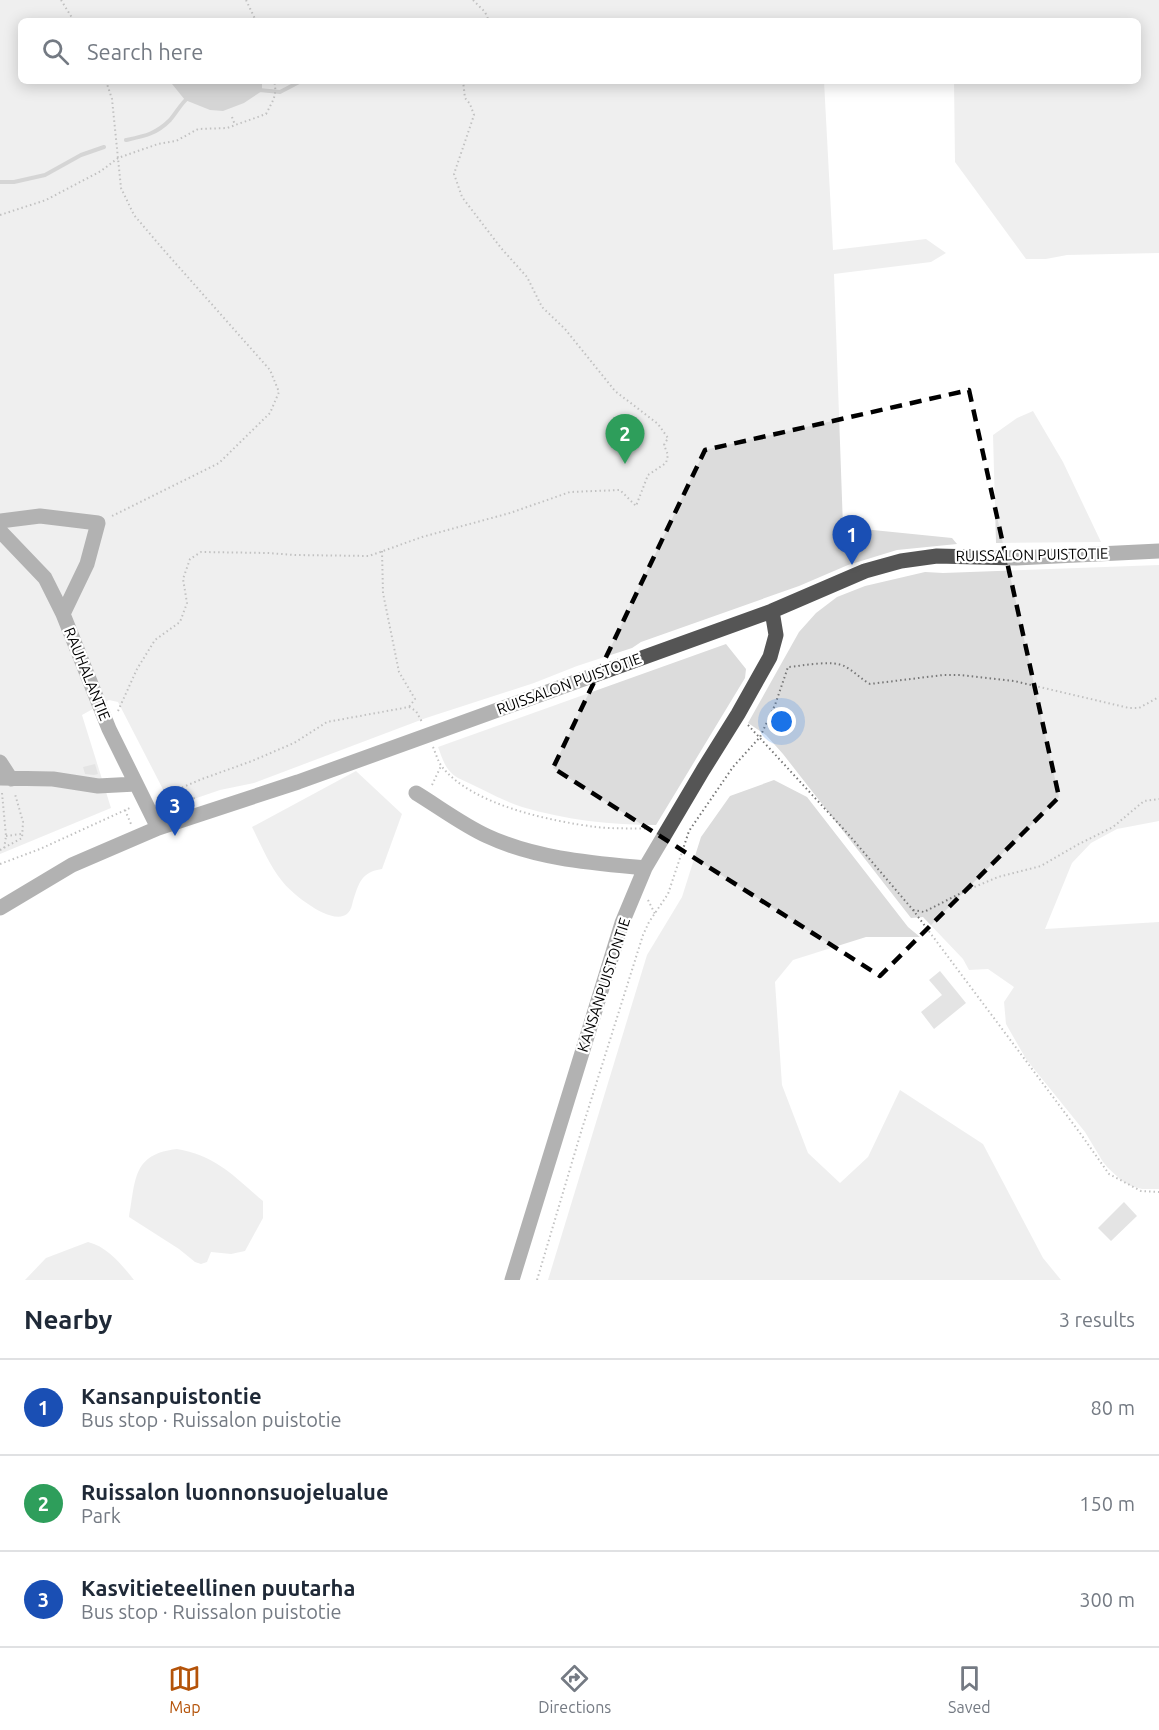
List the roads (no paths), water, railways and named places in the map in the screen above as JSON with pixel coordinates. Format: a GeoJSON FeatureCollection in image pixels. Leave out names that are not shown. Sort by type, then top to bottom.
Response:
{"type":"FeatureCollection","features":[{"type":"Feature","properties":{"kind":"street"},"geometry":{"type":"LineString","coordinates":[[0,521],[40,516],[98,523],[87,564],[63,614]]}},
{"type":"Feature","properties":{"kind":"street","name":"RAUHALANTIE"},"geometry":{"type":"LineString","coordinates":[[0,531],[45,578],[63,614],[109,729],[158,828]]}},
{"type":"Feature","properties":{"kind":"street","name":"RUISSALON PUISTOTIE"},"geometry":{"type":"LineString","coordinates":[[0,908],[72,866],[158,828],[298,782],[772,611],[866,571],[901,561],[937,556],[1016,558],[1159,551]]}},
{"type":"Feature","properties":{"kind":"street","name":"KANSANPUISTONTIE"},"geometry":{"type":"LineString","coordinates":[[512,1280],[622,923],[645,868],[770,657],[776,635],[772,611]]}},
{"type":"Feature","properties":{"kind":"street"},"geometry":{"type":"LineString","coordinates":[[0,762],[4,779],[53,779],[98,786],[136,784]]}},
{"type":"Feature","properties":{"kind":"street"},"geometry":{"type":"LineString","coordinates":[[421,796],[486,836],[524,850],[592,863],[645,868]]}},
{"type":"Feature","properties":{"kind":"waterway"},"geometry":{"type":"LineString","coordinates":[[259,90],[280,92],[295,84]]}},
{"type":"Feature","properties":{"kind":"waterway"},"geometry":{"type":"LineString","coordinates":[[126,140],[145,136],[160,128],[170,120],[189,97]]}},
{"type":"Feature","properties":{"kind":"waterway"},"geometry":{"type":"LineString","coordinates":[[0,182],[14,182],[45,175],[81,155],[104,147]]}},
{"type":"Feature","properties":{"kind":"place","name":"Ruissalon luonnonsuojelualue"},"geometry":{"type":"Point","coordinates":[625,464]}},
{"type":"Feature","properties":{"kind":"place","name":"Kansanpuistontie"},"geometry":{"type":"Point","coordinates":[852,565]}},
{"type":"Feature","properties":{"kind":"place","name":"Kasvitieteellinen puutarha"},"geometry":{"type":"Point","coordinates":[175,836]}}]}
